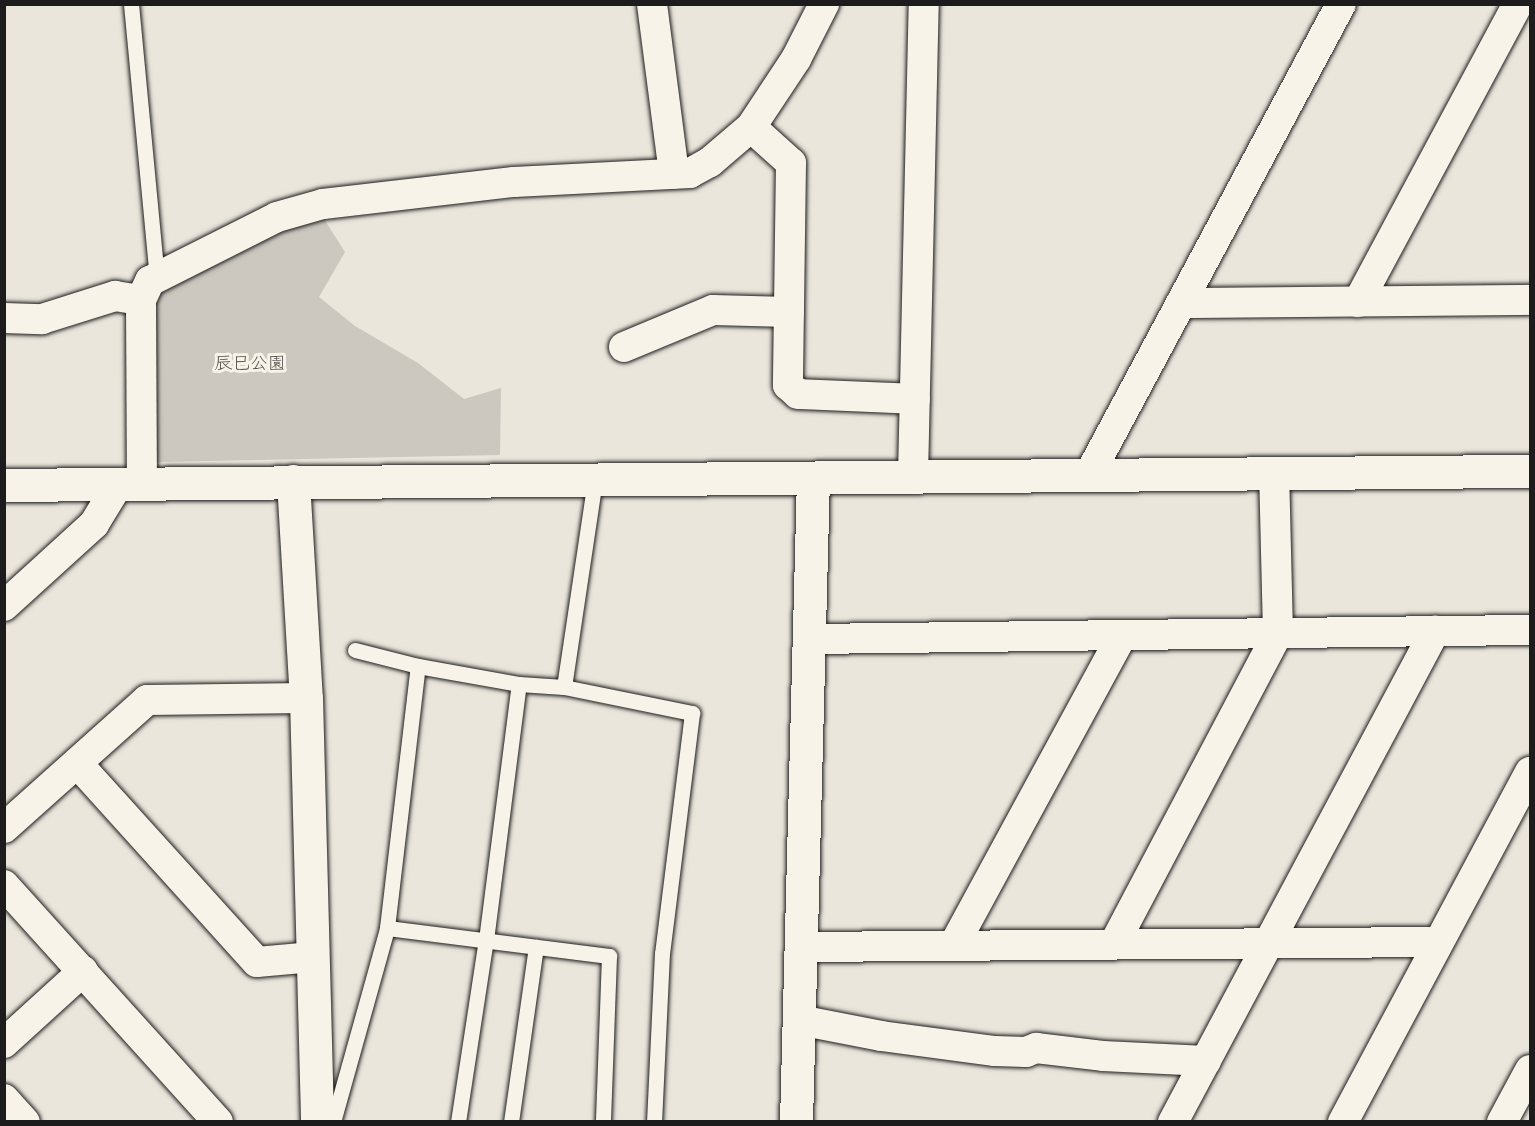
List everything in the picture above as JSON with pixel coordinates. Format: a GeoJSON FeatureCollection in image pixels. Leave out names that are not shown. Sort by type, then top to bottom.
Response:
{"type":"FeatureCollection","features":[{"type":"Feature","properties":{"kind":"street"},"geometry":{"type":"LineString","coordinates":[[652,4],[674,174]]}},
{"type":"Feature","properties":{"kind":"street"},"geometry":{"type":"LineString","coordinates":[[4,318],[42,319],[115,296],[149,289],[278,217],[323,204],[514,182],[690,172],[710,162],[751,127],[796,59],[824,4]]}},
{"type":"Feature","properties":{"kind":"street"},"geometry":{"type":"LineString","coordinates":[[913,476],[924,4]]}},
{"type":"Feature","properties":{"kind":"street"},"geometry":{"type":"LineString","coordinates":[[1089,475],[1341,4]]}},
{"type":"Feature","properties":{"kind":"street"},"geometry":{"type":"LineString","coordinates":[[1358,302],[1518,4]]}},
{"type":"Feature","properties":{"kind":"street"},"geometry":{"type":"LineString","coordinates":[[751,127],[791,163],[788,385],[798,394],[915,399]]}},
{"type":"Feature","properties":{"kind":"street"},"geometry":{"type":"LineString","coordinates":[[4,606],[94,524],[131,483],[149,289]]}},
{"type":"Feature","properties":{"kind":"street"},"geometry":{"type":"LineString","coordinates":[[1181,303],[1358,302],[1529,297]]}},
{"type":"Feature","properties":{"kind":"street"},"geometry":{"type":"LineString","coordinates":[[624,347],[713,309],[789,312]]}},
{"type":"Feature","properties":{"kind":"street"},"geometry":{"type":"LineString","coordinates":[[4,485],[1530,471]]}},
{"type":"Feature","properties":{"kind":"street"},"geometry":{"type":"LineString","coordinates":[[1114,944],[1278,633],[1274,473]]}},
{"type":"Feature","properties":{"kind":"street"},"geometry":{"type":"LineString","coordinates":[[796,1122],[813,479]]}},
{"type":"Feature","properties":{"kind":"street"},"geometry":{"type":"LineString","coordinates":[[293,481],[306,698],[317,1122]]}},
{"type":"Feature","properties":{"kind":"street"},"geometry":{"type":"LineString","coordinates":[[810,639],[1530,630]]}},
{"type":"Feature","properties":{"kind":"street"},"geometry":{"type":"LineString","coordinates":[[1173,1122],[1435,632]]}},
{"type":"Feature","properties":{"kind":"street"},"geometry":{"type":"LineString","coordinates":[[955,943],[1122,635]]}},
{"type":"Feature","properties":{"kind":"street"},"geometry":{"type":"LineString","coordinates":[[4,828],[147,700],[306,698]]}},
{"type":"Feature","properties":{"kind":"street"},"geometry":{"type":"LineString","coordinates":[[77,763],[257,962],[313,957]]}},
{"type":"Feature","properties":{"kind":"street"},"geometry":{"type":"LineString","coordinates":[[1343,1122],[1530,772]]}},
{"type":"Feature","properties":{"kind":"street"},"geometry":{"type":"LineString","coordinates":[[4,885],[218,1122]]}},
{"type":"Feature","properties":{"kind":"street"},"geometry":{"type":"LineString","coordinates":[[800,947],[955,943],[1438,942]]}},
{"type":"Feature","properties":{"kind":"street"},"geometry":{"type":"LineString","coordinates":[[4,1043],[83,971]]}},
{"type":"Feature","properties":{"kind":"street"},"geometry":{"type":"LineString","coordinates":[[799,1020],[881,1036],[995,1051],[1026,1052],[1036,1048],[1103,1056],[1206,1061]]}},
{"type":"Feature","properties":{"kind":"street"},"geometry":{"type":"LineString","coordinates":[[1503,1122],[1530,1070]]}},
{"type":"Feature","properties":{"kind":"street"},"geometry":{"type":"LineString","coordinates":[[4,1099],[26,1122]]}},
{"type":"Feature","properties":{"kind":"lane"},"geometry":{"type":"LineString","coordinates":[[131,4],[149,289]]}},
{"type":"Feature","properties":{"kind":"lane"},"geometry":{"type":"LineString","coordinates":[[564,687],[595,480]]}},
{"type":"Feature","properties":{"kind":"lane"},"geometry":{"type":"LineString","coordinates":[[355,650],[418,666],[519,684],[564,687],[692,713],[662,953],[654,1122]]}},
{"type":"Feature","properties":{"kind":"lane"},"geometry":{"type":"LineString","coordinates":[[333,1122],[387,928],[418,666]]}},
{"type":"Feature","properties":{"kind":"lane"},"geometry":{"type":"LineString","coordinates":[[458,1122],[486,940],[519,684]]}},
{"type":"Feature","properties":{"kind":"lane"},"geometry":{"type":"LineString","coordinates":[[387,928],[609,956],[603,1122]]}},
{"type":"Feature","properties":{"kind":"lane"},"geometry":{"type":"LineString","coordinates":[[511,1122],[536,947]]}},
{"type":"Feature","properties":{"kind":"green space","name":"辰巳公園"},"geometry":{"type":"Polygon","coordinates":[[[324,219],[345,252],[319,297],[355,326],[418,363],[464,399],[501,388],[500,455],[156,462],[153,300],[162,280],[275,231],[324,219]]]}}]}
